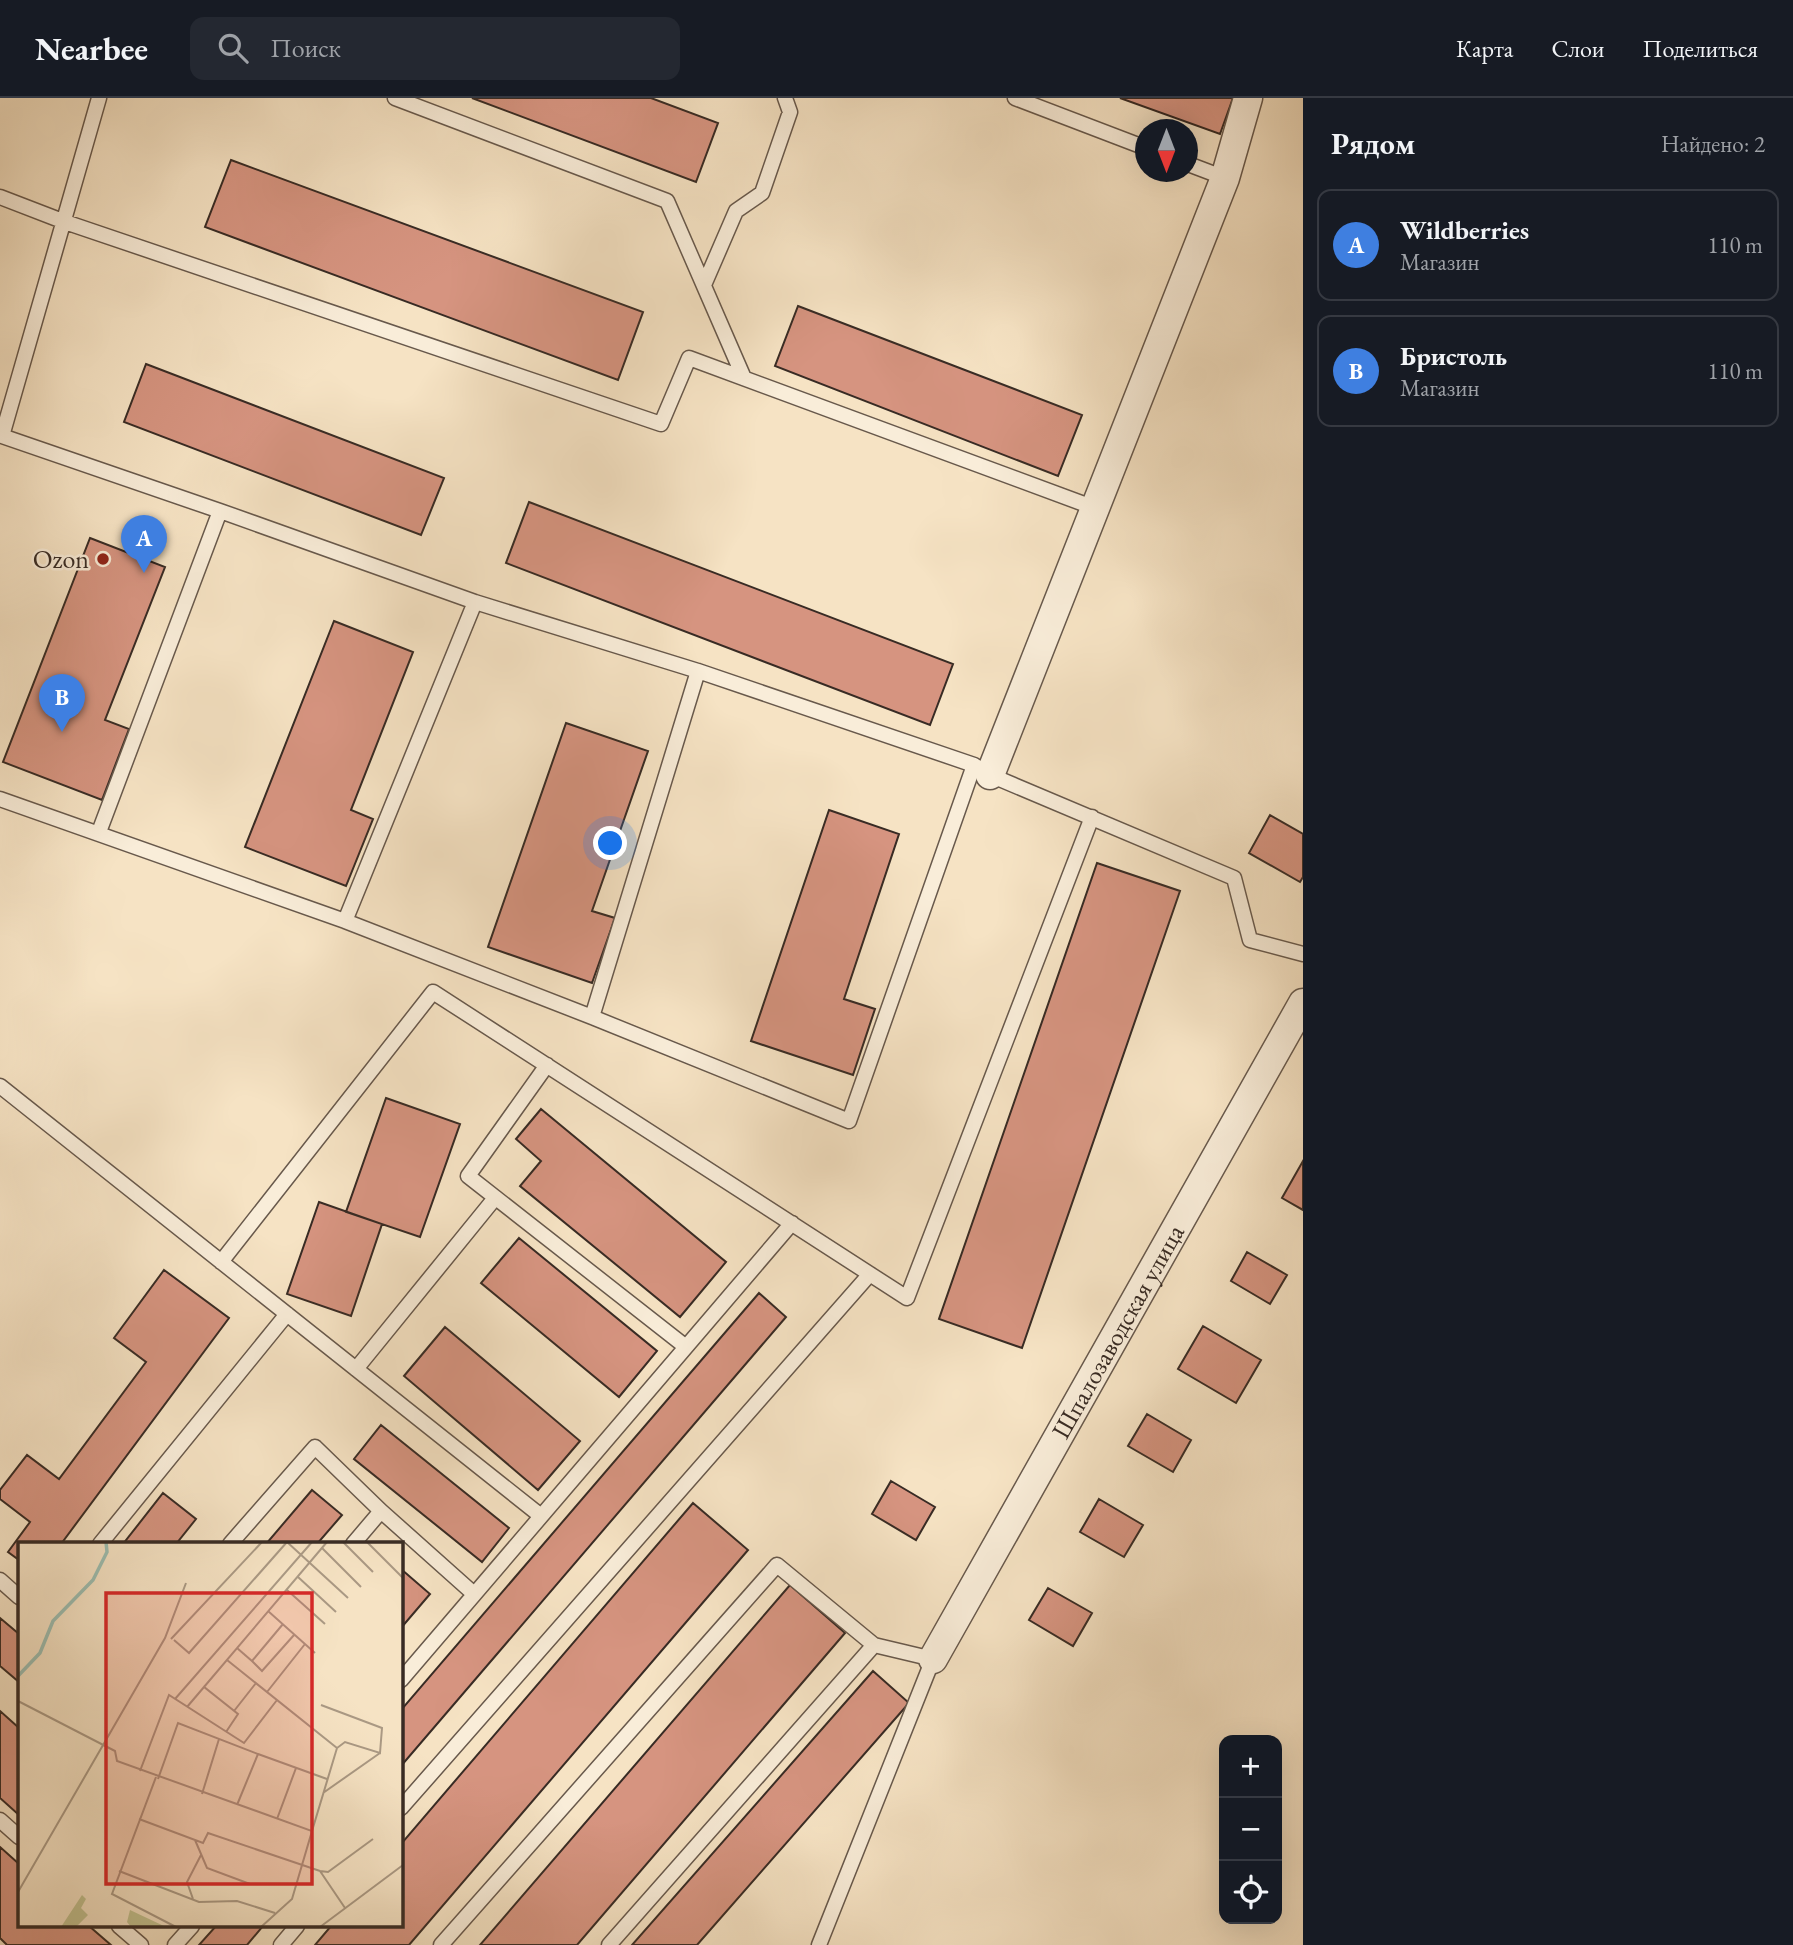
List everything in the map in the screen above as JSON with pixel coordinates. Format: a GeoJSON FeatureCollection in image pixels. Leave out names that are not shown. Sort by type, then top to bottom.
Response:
{"type":"FeatureCollection","features":[{"type":"Feature","properties":{"kind":"street"},"geometry":{"type":"LineString","coordinates":[[982,770],[1095,508],[1225,178],[1248,98]]}},
{"type":"Feature","properties":{"kind":"street","name":"Шпалозаводская улица"},"geometry":{"type":"LineString","coordinates":[[933,1659],[1303,1003]]}},
{"type":"Feature","properties":{"kind":"lane"},"geometry":{"type":"LineString","coordinates":[[99,98],[1,440],[219,511],[475,602],[698,671],[982,770],[1234,878],[1250,940],[1303,954]]}},
{"type":"Feature","properties":{"kind":"lane"},"geometry":{"type":"LineString","coordinates":[[395,98],[667,201],[744,378]]}},
{"type":"Feature","properties":{"kind":"lane"},"geometry":{"type":"LineString","coordinates":[[704,285],[736,211],[761,193],[790,112],[785,98]]}},
{"type":"Feature","properties":{"kind":"lane"},"geometry":{"type":"LineString","coordinates":[[1015,98],[1135,144]]}},
{"type":"Feature","properties":{"kind":"lane"},"geometry":{"type":"LineString","coordinates":[[1198,167],[1225,178]]}},
{"type":"Feature","properties":{"kind":"lane"},"geometry":{"type":"LineString","coordinates":[[0,197],[65,222],[662,424],[689,358],[1095,508]]}},
{"type":"Feature","properties":{"kind":"lane"},"geometry":{"type":"LineString","coordinates":[[99,832],[219,511]]}},
{"type":"Feature","properties":{"kind":"lane"},"geometry":{"type":"LineString","coordinates":[[345,921],[475,602]]}},
{"type":"Feature","properties":{"kind":"lane"},"geometry":{"type":"LineString","coordinates":[[592,1017],[698,671]]}},
{"type":"Feature","properties":{"kind":"lane"},"geometry":{"type":"LineString","coordinates":[[0,799],[345,921],[849,1121],[982,770]]}},
{"type":"Feature","properties":{"kind":"lane"},"geometry":{"type":"LineString","coordinates":[[221,1262],[433,992],[907,1298],[1092,817]]}},
{"type":"Feature","properties":{"kind":"lane"},"geometry":{"type":"LineString","coordinates":[[547,1065],[468,1176],[686,1347]]}},
{"type":"Feature","properties":{"kind":"lane"},"geometry":{"type":"LineString","coordinates":[[0,1086],[541,1516]]}},
{"type":"Feature","properties":{"kind":"lane"},"geometry":{"type":"LineString","coordinates":[[356,1369],[495,1198]]}},
{"type":"Feature","properties":{"kind":"lane"},"geometry":{"type":"LineString","coordinates":[[402,1679],[792,1223]]}},
{"type":"Feature","properties":{"kind":"lane"},"geometry":{"type":"LineString","coordinates":[[402,1807],[870,1274]]}},
{"type":"Feature","properties":{"kind":"lane"},"geometry":{"type":"LineString","coordinates":[[102,1542],[287,1314]]}},
{"type":"Feature","properties":{"kind":"lane"},"geometry":{"type":"LineString","coordinates":[[232,1542],[315,1447],[381,1511],[474,1594]]}},
{"type":"Feature","properties":{"kind":"lane"},"geometry":{"type":"LineString","coordinates":[[355,1542],[381,1511]]}},
{"type":"Feature","properties":{"kind":"lane"},"geometry":{"type":"LineString","coordinates":[[442,1945],[777,1565],[874,1645],[933,1659],[819,1945]]}},
{"type":"Feature","properties":{"kind":"lane"},"geometry":{"type":"LineString","coordinates":[[0,1580],[18,1596]]}},
{"type":"Feature","properties":{"kind":"lane"},"geometry":{"type":"LineString","coordinates":[[609,1945],[874,1645]]}},
{"type":"Feature","properties":{"kind":"lane"},"geometry":{"type":"LineString","coordinates":[[0,1820],[18,1836]]}},
{"type":"Feature","properties":{"kind":"lane"},"geometry":{"type":"LineString","coordinates":[[120,1927],[141,1945]]}},
{"type":"Feature","properties":{"kind":"lane"},"geometry":{"type":"LineString","coordinates":[[175,1945],[191,1927]]}},
{"type":"Feature","properties":{"kind":"lane"},"geometry":{"type":"LineString","coordinates":[[281,1945],[297,1927]]}},
{"type":"Feature","properties":{"kind":"building"},"geometry":{"type":"Polygon","coordinates":[[[472,98],[651,98],[718,123],[696,182],[472,98]]]}},
{"type":"Feature","properties":{"kind":"building"},"geometry":{"type":"Polygon","coordinates":[[[1120,98],[1233,98],[1220,134],[1198,126],[1198,119],[1178,119],[1120,98]]]}},
{"type":"Feature","properties":{"kind":"building"},"geometry":{"type":"Polygon","coordinates":[[[231,160],[643,312],[618,380],[205,227],[231,160]]]}},
{"type":"Feature","properties":{"kind":"building"},"geometry":{"type":"Polygon","coordinates":[[[798,306],[1082,415],[1058,476],[775,366],[798,306]]]}},
{"type":"Feature","properties":{"kind":"building"},"geometry":{"type":"Polygon","coordinates":[[[146,364],[444,478],[421,535],[124,422],[146,364]]]}},
{"type":"Feature","properties":{"kind":"building"},"geometry":{"type":"Polygon","coordinates":[[[529,502],[953,664],[930,725],[506,563],[529,502]]]}},
{"type":"Feature","properties":{"kind":"building"},"geometry":{"type":"Polygon","coordinates":[[[90,538],[165,567],[105,720],[129,729],[102,800],[3,762],[90,538]]]}},
{"type":"Feature","properties":{"kind":"building"},"geometry":{"type":"Polygon","coordinates":[[[334,621],[413,652],[351,810],[373,819],[346,886],[245,847],[334,621]]]}},
{"type":"Feature","properties":{"kind":"building"},"geometry":{"type":"Polygon","coordinates":[[[566,723],[648,751],[592,911],[615,918],[592,983],[488,947],[566,723]]]}},
{"type":"Feature","properties":{"kind":"building"},"geometry":{"type":"Polygon","coordinates":[[[829,810],[899,834],[844,999],[875,1009],[853,1075],[751,1041],[829,810]]]}},
{"type":"Feature","properties":{"kind":"building"},"geometry":{"type":"Polygon","coordinates":[[[1270,815],[1303,834],[1303,877],[1300,882],[1249,853],[1270,815]]]}},
{"type":"Feature","properties":{"kind":"building"},"geometry":{"type":"Polygon","coordinates":[[[1097,863],[1180,891],[1022,1348],[939,1319],[1097,863]]]}},
{"type":"Feature","properties":{"kind":"building"},"geometry":{"type":"Polygon","coordinates":[[[386,1098],[460,1124],[420,1237],[346,1212],[386,1098]]]}},
{"type":"Feature","properties":{"kind":"building"},"geometry":{"type":"Polygon","coordinates":[[[541,1109],[726,1262],[680,1317],[520,1186],[541,1161],[516,1139],[541,1109]]]}},
{"type":"Feature","properties":{"kind":"building"},"geometry":{"type":"Polygon","coordinates":[[[1303,1161],[1303,1210],[1282,1198],[1303,1161]]]}},
{"type":"Feature","properties":{"kind":"building"},"geometry":{"type":"Polygon","coordinates":[[[319,1202],[382,1224],[351,1316],[287,1294],[319,1202]]]}},
{"type":"Feature","properties":{"kind":"building"},"geometry":{"type":"Polygon","coordinates":[[[519,1238],[657,1351],[619,1397],[481,1283],[519,1238]]]}},
{"type":"Feature","properties":{"kind":"building"},"geometry":{"type":"Polygon","coordinates":[[[1247,1252],[1287,1275],[1270,1304],[1231,1281],[1247,1252]]]}},
{"type":"Feature","properties":{"kind":"building"},"geometry":{"type":"Polygon","coordinates":[[[164,1270],[229,1318],[62,1542],[18,1542],[18,1559],[8,1552],[30,1522],[0,1499],[0,1490],[27,1455],[59,1479],[146,1362],[114,1338],[164,1270]]]}},
{"type":"Feature","properties":{"kind":"building"},"geometry":{"type":"Polygon","coordinates":[[[759,1293],[786,1317],[402,1765],[402,1709],[759,1293]]]}},
{"type":"Feature","properties":{"kind":"building"},"geometry":{"type":"Polygon","coordinates":[[[1203,1326],[1261,1360],[1236,1403],[1178,1369],[1203,1326]]]}},
{"type":"Feature","properties":{"kind":"building"},"geometry":{"type":"Polygon","coordinates":[[[445,1327],[580,1441],[538,1490],[404,1376],[445,1327]]]}},
{"type":"Feature","properties":{"kind":"building"},"geometry":{"type":"Polygon","coordinates":[[[1147,1414],[1191,1440],[1173,1472],[1128,1446],[1147,1414]]]}},
{"type":"Feature","properties":{"kind":"building"},"geometry":{"type":"Polygon","coordinates":[[[381,1425],[509,1528],[482,1562],[354,1459],[381,1425]]]}},
{"type":"Feature","properties":{"kind":"building"},"geometry":{"type":"Polygon","coordinates":[[[891,1481],[935,1507],[916,1540],[872,1514],[891,1481]]]}},
{"type":"Feature","properties":{"kind":"building"},"geometry":{"type":"Polygon","coordinates":[[[312,1490],[342,1515],[319,1542],[268,1542],[312,1490]]]}},
{"type":"Feature","properties":{"kind":"building"},"geometry":{"type":"Polygon","coordinates":[[[163,1493],[196,1519],[178,1542],[125,1542],[163,1493]]]}},
{"type":"Feature","properties":{"kind":"building"},"geometry":{"type":"Polygon","coordinates":[[[1099,1499],[1143,1525],[1124,1557],[1080,1532],[1099,1499]]]}},
{"type":"Feature","properties":{"kind":"building"},"geometry":{"type":"Polygon","coordinates":[[[693,1503],[748,1550],[409,1945],[315,1945],[330,1927],[402,1927],[402,1843],[693,1503]]]}},
{"type":"Feature","properties":{"kind":"building"},"geometry":{"type":"Polygon","coordinates":[[[402,1570],[430,1594],[402,1627],[402,1570]]]}},
{"type":"Feature","properties":{"kind":"building"},"geometry":{"type":"Polygon","coordinates":[[[790,1585],[845,1633],[577,1945],[480,1945],[790,1585]]]}},
{"type":"Feature","properties":{"kind":"building"},"geometry":{"type":"Polygon","coordinates":[[[1048,1588],[1092,1613],[1073,1646],[1029,1620],[1048,1588]]]}},
{"type":"Feature","properties":{"kind":"building"},"geometry":{"type":"Polygon","coordinates":[[[0,1618],[18,1633],[18,1681],[0,1666],[0,1618]]]}},
{"type":"Feature","properties":{"kind":"building"},"geometry":{"type":"Polygon","coordinates":[[[873,1671],[909,1703],[697,1945],[632,1945],[873,1671]]]}},
{"type":"Feature","properties":{"kind":"building"},"geometry":{"type":"Polygon","coordinates":[[[0,1711],[18,1727],[18,1814],[0,1798],[0,1711]]]}},
{"type":"Feature","properties":{"kind":"building"},"geometry":{"type":"Polygon","coordinates":[[[0,1847],[18,1863],[18,1927],[90,1927],[111,1945],[7,1945],[0,1938],[0,1847]]]}},
{"type":"Feature","properties":{"kind":"building"},"geometry":{"type":"Polygon","coordinates":[[[215,1927],[262,1927],[247,1945],[199,1945],[215,1927]]]}},
{"type":"Feature","properties":{"kind":"place","name":"Ozon"},"geometry":{"type":"Point","coordinates":[103,559]}},
{"type":"Feature","properties":{"kind":"place","name":"Wildberries"},"geometry":{"type":"Point","coordinates":[144,573]}},
{"type":"Feature","properties":{"kind":"place","name":"Бристоль"},"geometry":{"type":"Point","coordinates":[62,732]}}]}
